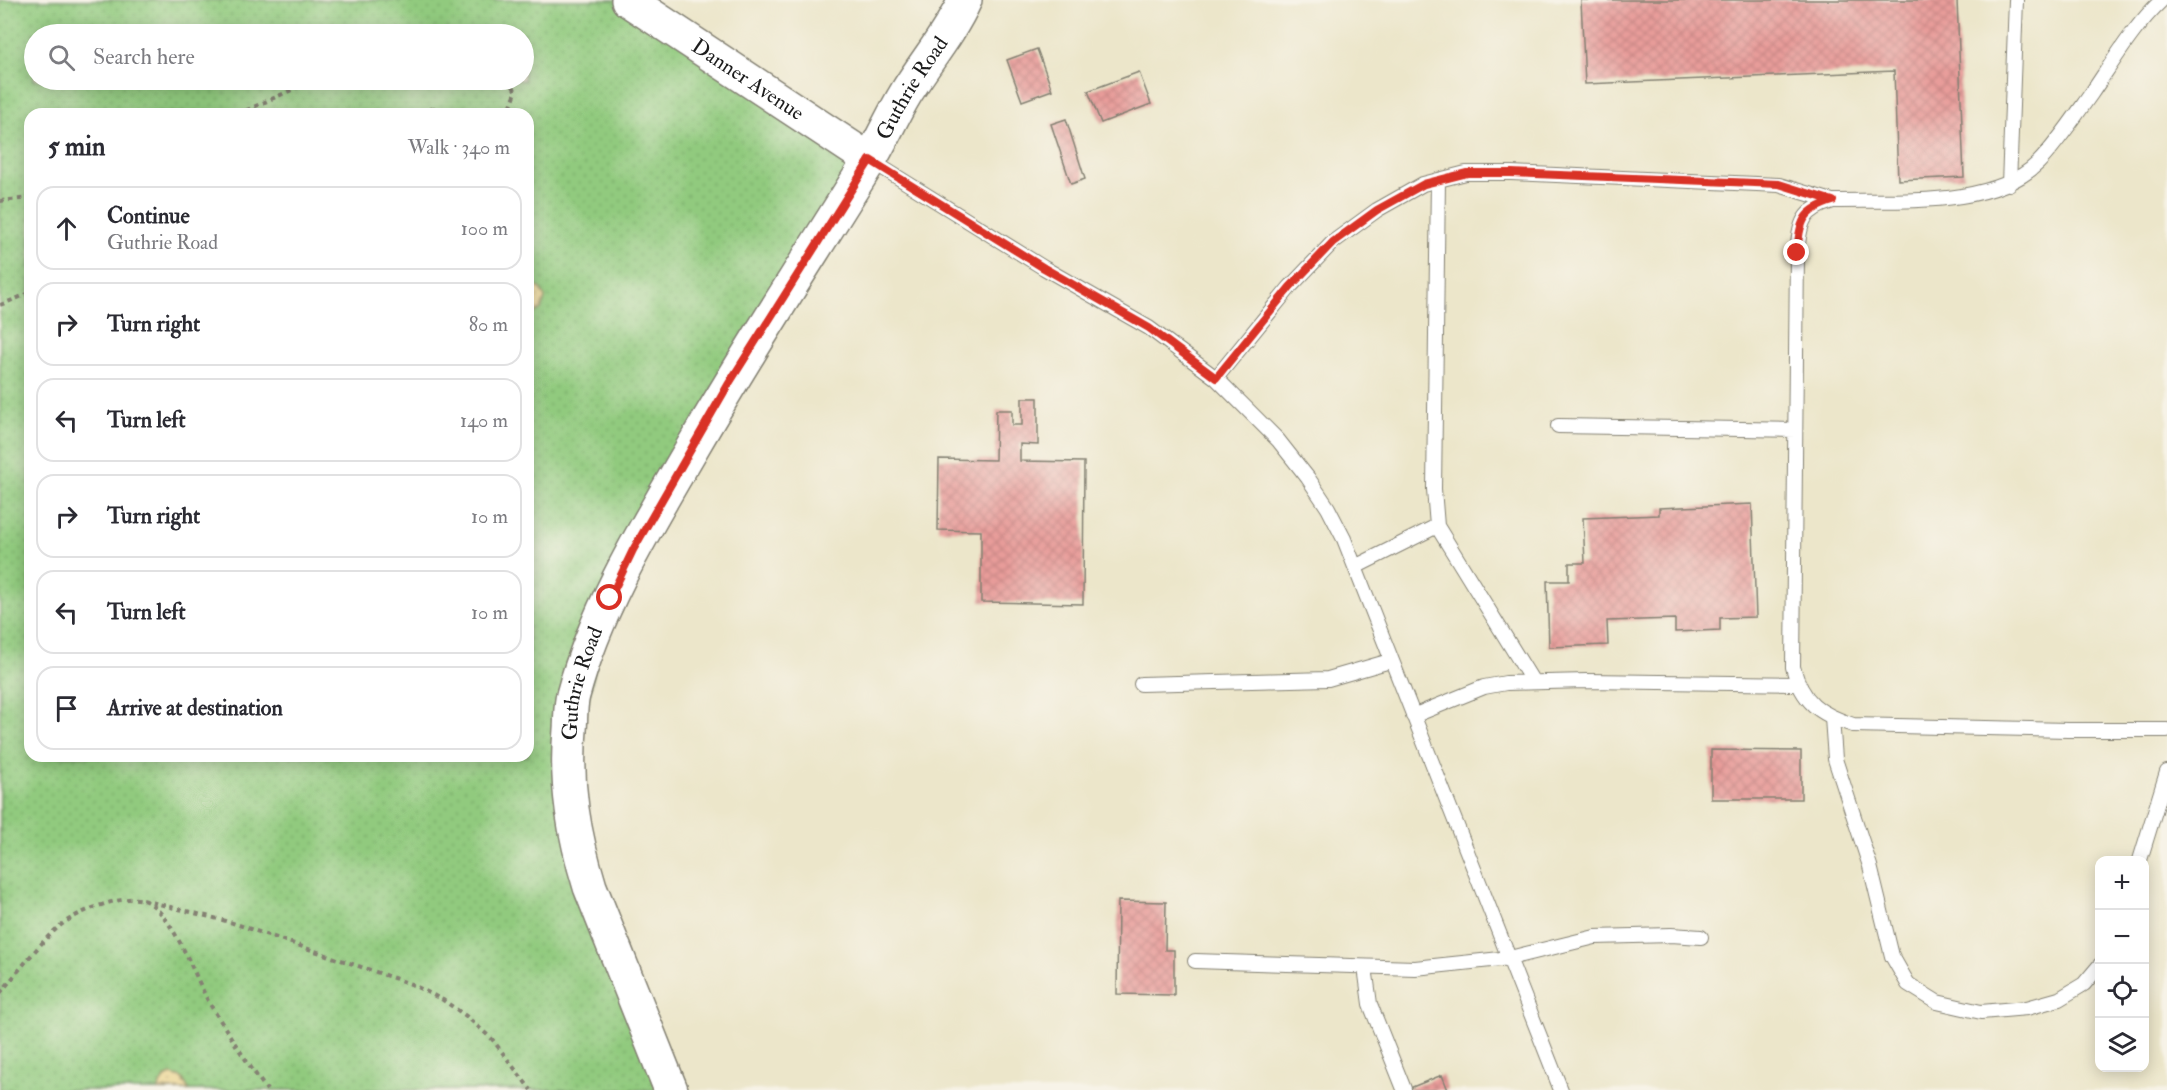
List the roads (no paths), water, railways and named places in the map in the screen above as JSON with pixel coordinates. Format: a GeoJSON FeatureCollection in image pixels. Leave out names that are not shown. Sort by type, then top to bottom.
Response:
{"type":"FeatureCollection","features":[{"type":"Feature","properties":{"kind":"street","name":"Danner Avenue"},"geometry":{"type":"LineString","coordinates":[[628,0],[870,160]]}},
{"type":"Feature","properties":{"kind":"street","name":"Guthrie Road"},"geometry":{"type":"LineString","coordinates":[[670,1090],[590,887],[580,855],[569,789],[568,756],[573,697],[602,618],[633,550],[728,385],[870,160],[906,94],[965,0]]}},
{"type":"Feature","properties":{"kind":"lane"},"geometry":{"type":"LineString","coordinates":[[2009,184],[2016,0]]}},
{"type":"Feature","properties":{"kind":"lane"},"geometry":{"type":"LineString","coordinates":[[2162,0],[2144,17],[2081,109],[2038,163],[2009,184],[1983,193],[1952,198],[1833,201],[1816,206],[1805,215],[1799,228],[1793,667],[1802,694],[1813,705],[1832,718],[1853,725],[2167,730]]}},
{"type":"Feature","properties":{"kind":"lane"},"geometry":{"type":"LineString","coordinates":[[870,160],[1044,268],[1149,328],[1216,378],[1278,440],[1308,478],[1338,529],[1354,567],[1561,1090]]}},
{"type":"Feature","properties":{"kind":"lane"},"geometry":{"type":"LineString","coordinates":[[1216,378],[1290,287],[1333,242],[1377,210],[1424,184],[1467,173],[1779,184],[1833,201]]}},
{"type":"Feature","properties":{"kind":"lane"},"geometry":{"type":"LineString","coordinates":[[1438,180],[1434,489],[1437,526],[1533,682]]}},
{"type":"Feature","properties":{"kind":"lane"},"geometry":{"type":"LineString","coordinates":[[1558,426],[1795,430]]}},
{"type":"Feature","properties":{"kind":"lane"},"geometry":{"type":"LineString","coordinates":[[1354,567],[1437,526]]}},
{"type":"Feature","properties":{"kind":"lane"},"geometry":{"type":"LineString","coordinates":[[1141,684],[1328,679],[1390,661]]}},
{"type":"Feature","properties":{"kind":"lane"},"geometry":{"type":"LineString","coordinates":[[1413,716],[1484,687],[1506,683],[1587,681],[1797,684]]}},
{"type":"Feature","properties":{"kind":"lane"},"geometry":{"type":"LineString","coordinates":[[1832,718],[1835,759],[1870,866],[1892,956],[1908,984],[1937,1002],[1981,1012],[2027,1008],[2059,999],[2084,984],[2095,971]]}},
{"type":"Feature","properties":{"kind":"lane"},"geometry":{"type":"LineString","coordinates":[[2142,856],[2167,772]]}},
{"type":"Feature","properties":{"kind":"lane"},"geometry":{"type":"LineString","coordinates":[[1195,961],[1415,968],[1510,958],[1595,937],[1671,935],[1701,937]]}},
{"type":"Feature","properties":{"kind":"lane"},"geometry":{"type":"LineString","coordinates":[[1365,967],[1370,1004],[1404,1089]]}}]}
